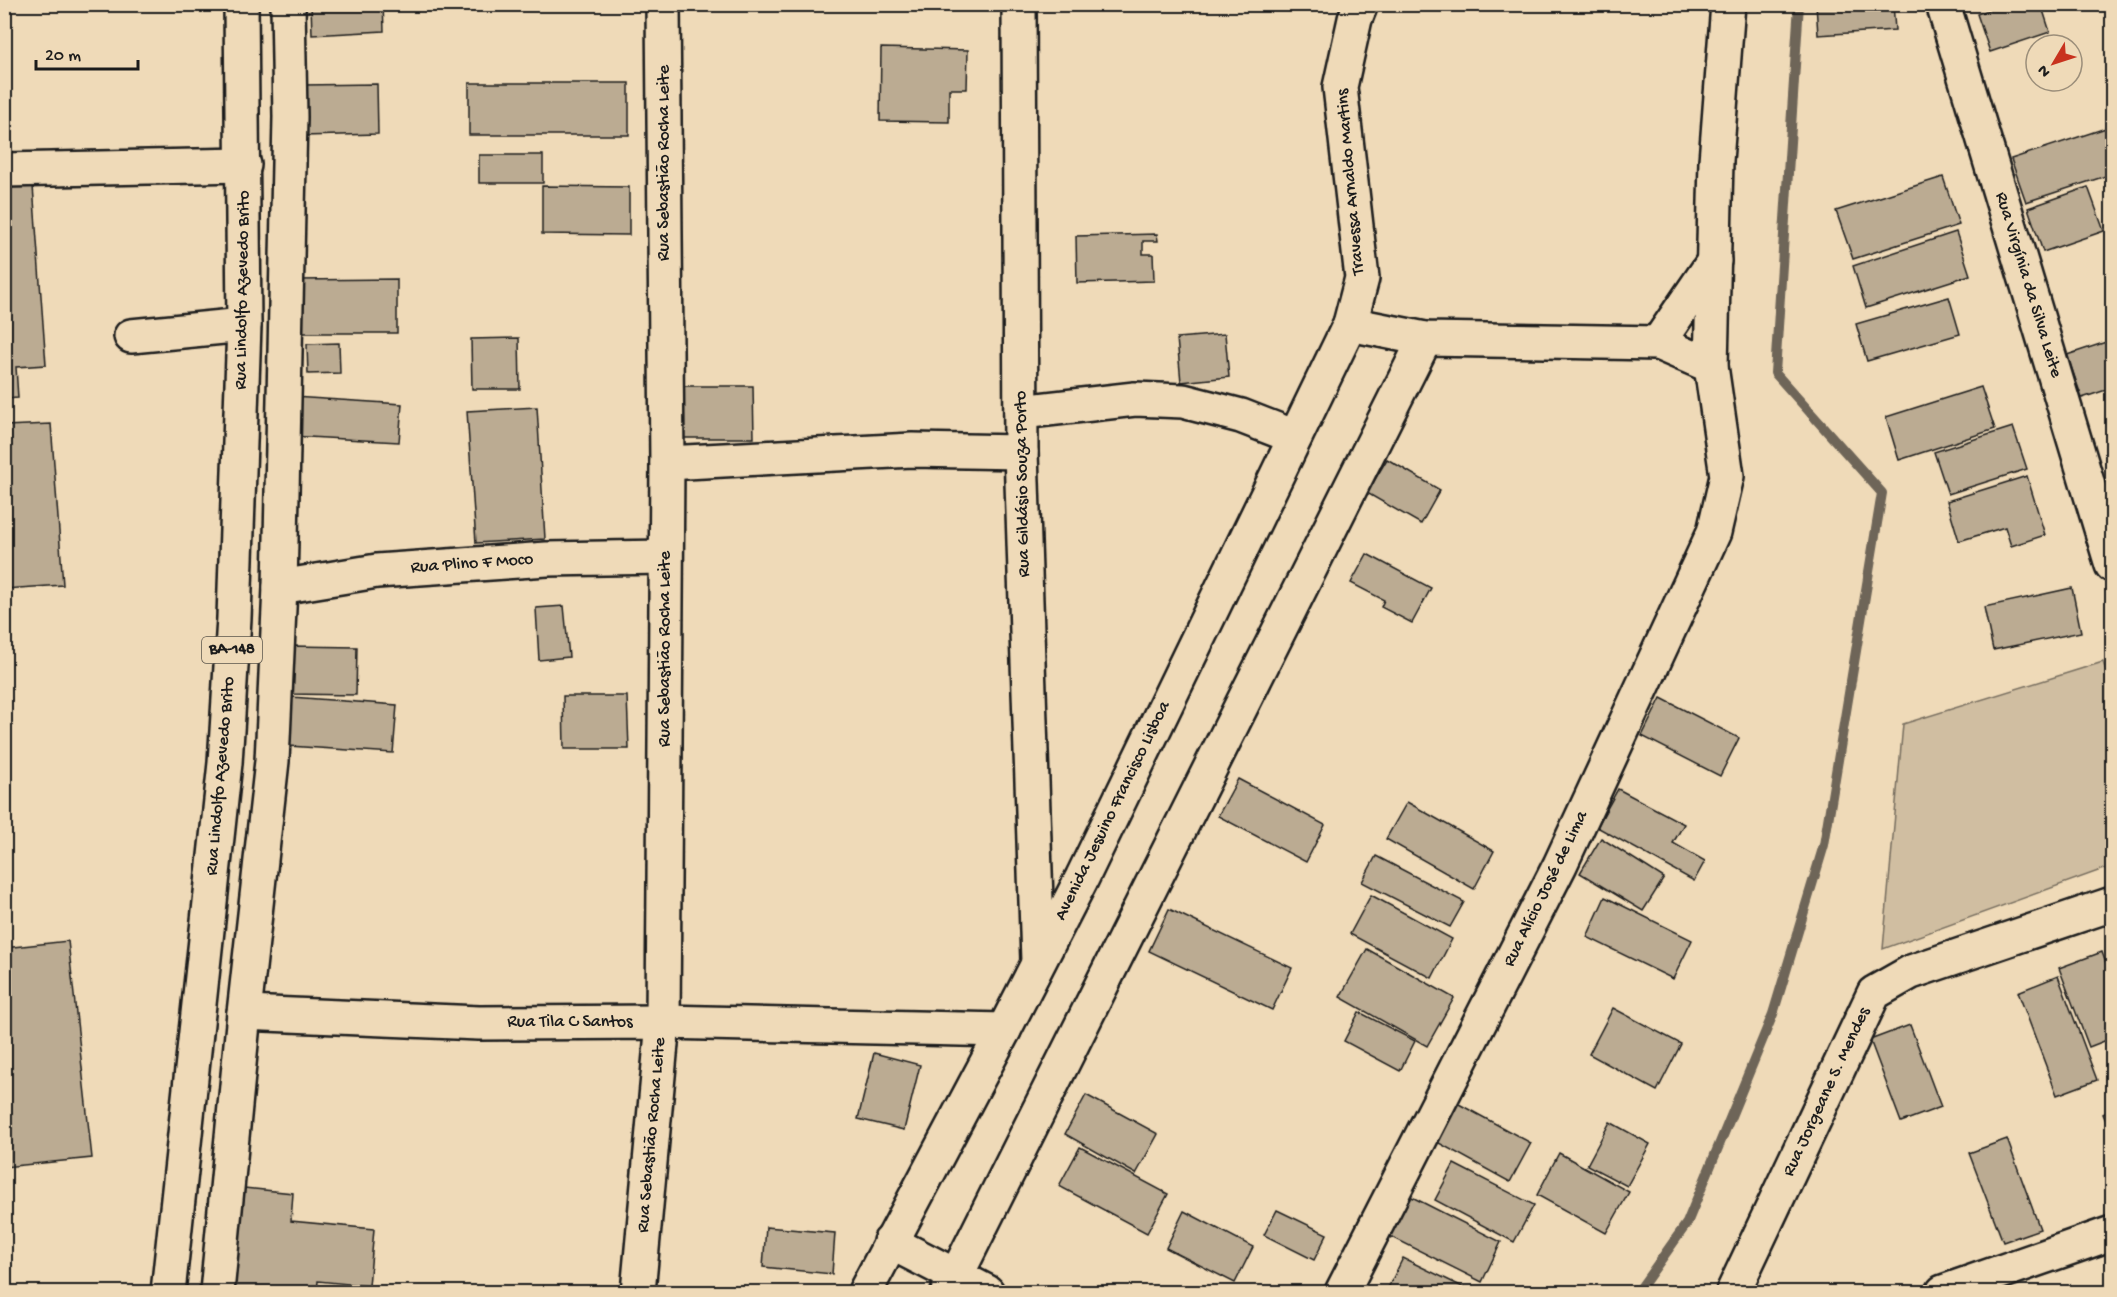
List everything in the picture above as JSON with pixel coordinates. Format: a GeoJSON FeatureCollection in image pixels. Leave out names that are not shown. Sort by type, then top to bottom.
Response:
{"type":"FeatureCollection","features":[{"type":"Feature","properties":{"kind":"street","name":"Rua Lindolfo Azevedo Brito"},"geometry":{"type":"LineString","coordinates":[[168,1293],[225,763],[234,618],[244,326],[241,4]]}},
{"type":"Feature","properties":{"kind":"street","name":"BA-148"},"geometry":{"type":"LineString","coordinates":[[217,1293],[244,1013],[272,760],[280,587],[289,129],[288,4]]}},
{"type":"Feature","properties":{"kind":"street","name":"Rua Sebastião Rocha Leite"},"geometry":{"type":"LineString","coordinates":[[638,1293],[663,1022],[667,463],[663,4]]}},
{"type":"Feature","properties":{"kind":"street","name":"Rua Gildásio Souza Porto"},"geometry":{"type":"LineString","coordinates":[[1019,4],[1021,452],[1038,963]]}},
{"type":"Feature","properties":{"kind":"street","name":"Travessa Arnaldo Martins"},"geometry":{"type":"LineString","coordinates":[[1350,324],[1362,278],[1340,87],[1355,20],[1361,4]]}},
{"type":"Feature","properties":{"kind":"street"},"geometry":{"type":"LineString","coordinates":[[1350,324],[1425,339],[1658,343],[1711,366],[1716,161],[1728,4]]}},
{"type":"Feature","properties":{"kind":"street","name":"Rua Virgínia da Silva Leite"},"geometry":{"type":"LineString","coordinates":[[1943,4],[2112,565]]}},
{"type":"Feature","properties":{"kind":"street"},"geometry":{"type":"LineString","coordinates":[[4,170],[244,165]]}},
{"type":"Feature","properties":{"kind":"street"},"geometry":{"type":"LineString","coordinates":[[1658,343],[1714,261]]}},
{"type":"Feature","properties":{"kind":"street","name":"Avenida Jesuino Francisco Lisboa"},"geometry":{"type":"LineString","coordinates":[[865,1293],[1093,857],[1350,324]]}},
{"type":"Feature","properties":{"kind":"street"},"geometry":{"type":"LineString","coordinates":[[131,336],[244,326]]}},
{"type":"Feature","properties":{"kind":"street"},"geometry":{"type":"LineString","coordinates":[[952,1285],[1425,339]]}},
{"type":"Feature","properties":{"kind":"street","name":"Rua Alício José de Lima"},"geometry":{"type":"LineString","coordinates":[[1342,1293],[1560,865],[1714,532],[1727,476],[1711,366]]}},
{"type":"Feature","properties":{"kind":"street"},"geometry":{"type":"LineString","coordinates":[[1021,412],[1135,399],[1183,401],[1241,416],[1295,437]]}},
{"type":"Feature","properties":{"kind":"street"},"geometry":{"type":"LineString","coordinates":[[667,463],[912,450],[1021,452]]}},
{"type":"Feature","properties":{"kind":"street","name":"Rua Plino F Moco"},"geometry":{"type":"LineString","coordinates":[[280,587],[377,571],[547,559],[665,557]]}},
{"type":"Feature","properties":{"kind":"street"},"geometry":{"type":"LineString","coordinates":[[234,618],[261,632],[278,627]]}},
{"type":"Feature","properties":{"kind":"street"},"geometry":{"type":"LineString","coordinates":[[225,763],[254,752],[272,760]]}},
{"type":"Feature","properties":{"kind":"street","name":"Rua Jorgeane S. Mendes"},"geometry":{"type":"LineString","coordinates":[[1732,1293],[1874,993],[1911,972],[2112,904]]}},
{"type":"Feature","properties":{"kind":"street","name":"Rua Tila C Santos"},"geometry":{"type":"LineString","coordinates":[[244,1013],[479,1023],[663,1022],[1004,1030]]}},
{"type":"Feature","properties":{"kind":"street"},"geometry":{"type":"LineString","coordinates":[[1943,1293],[2112,1233]]}},
{"type":"Feature","properties":{"kind":"street"},"geometry":{"type":"LineString","coordinates":[[890,1242],[952,1285],[987,1293]]}},
{"type":"Feature","properties":{"kind":"shaded area"},"geometry":{"type":"Polygon","coordinates":[[[2103,662],[2112,688],[2112,866],[1883,949],[1903,724],[2103,662]]]}},
{"type":"Feature","properties":{"kind":"building"},"geometry":{"type":"Polygon","coordinates":[[[311,4],[383,4],[384,31],[312,35],[311,4]]]}},
{"type":"Feature","properties":{"kind":"building"},"geometry":{"type":"Polygon","coordinates":[[[1816,4],[1893,4],[1895,30],[1818,35],[1816,4]]]}},
{"type":"Feature","properties":{"kind":"building"},"geometry":{"type":"Polygon","coordinates":[[[2006,4],[2041,4],[2050,32],[2024,33],[2024,41],[1990,52],[1977,14],[2006,4]]]}},
{"type":"Feature","properties":{"kind":"building"},"geometry":{"type":"Polygon","coordinates":[[[881,48],[968,50],[967,89],[949,89],[949,122],[880,121],[881,48]]]}},
{"type":"Feature","properties":{"kind":"building"},"geometry":{"type":"Polygon","coordinates":[[[469,83],[629,83],[629,135],[469,135],[469,83]]]}},
{"type":"Feature","properties":{"kind":"building"},"geometry":{"type":"Polygon","coordinates":[[[377,84],[378,134],[303,136],[302,85],[377,84]]]}},
{"type":"Feature","properties":{"kind":"building"},"geometry":{"type":"Polygon","coordinates":[[[2106,128],[2112,148],[2112,174],[2026,202],[2011,159],[2106,128]]]}},
{"type":"Feature","properties":{"kind":"building"},"geometry":{"type":"Polygon","coordinates":[[[479,155],[543,155],[543,183],[479,183],[479,155]]]}},
{"type":"Feature","properties":{"kind":"building"},"geometry":{"type":"Polygon","coordinates":[[[1943,177],[1959,225],[1853,259],[1836,211],[1943,177]]]}},
{"type":"Feature","properties":{"kind":"building"},"geometry":{"type":"Polygon","coordinates":[[[33,186],[46,365],[16,367],[18,398],[4,399],[4,187],[33,186]]]}},
{"type":"Feature","properties":{"kind":"building"},"geometry":{"type":"Polygon","coordinates":[[[542,186],[629,187],[629,235],[542,234],[542,186]]]}},
{"type":"Feature","properties":{"kind":"building"},"geometry":{"type":"Polygon","coordinates":[[[2088,187],[2104,231],[2043,252],[2028,208],[2088,187]]]}},
{"type":"Feature","properties":{"kind":"building"},"geometry":{"type":"Polygon","coordinates":[[[1956,232],[1970,275],[1866,308],[1853,266],[1956,232]]]}},
{"type":"Feature","properties":{"kind":"building"},"geometry":{"type":"Polygon","coordinates":[[[1157,234],[1158,241],[1143,241],[1143,254],[1153,254],[1154,281],[1077,283],[1076,236],[1157,234]]]}},
{"type":"Feature","properties":{"kind":"building"},"geometry":{"type":"Polygon","coordinates":[[[397,279],[397,333],[296,333],[296,280],[397,279]]]}},
{"type":"Feature","properties":{"kind":"building"},"geometry":{"type":"Polygon","coordinates":[[[1949,297],[1960,334],[1867,361],[1856,324],[1949,297]]]}},
{"type":"Feature","properties":{"kind":"building"},"geometry":{"type":"Polygon","coordinates":[[[1225,334],[1229,377],[1181,382],[1177,338],[1225,334]]]}},
{"type":"Feature","properties":{"kind":"building"},"geometry":{"type":"Polygon","coordinates":[[[519,338],[520,389],[472,389],[471,339],[519,338]]]}},
{"type":"Feature","properties":{"kind":"building"},"geometry":{"type":"Polygon","coordinates":[[[2112,340],[2112,388],[2082,398],[2067,355],[2112,340]]]}},
{"type":"Feature","properties":{"kind":"building"},"geometry":{"type":"Polygon","coordinates":[[[339,343],[340,373],[308,374],[307,344],[339,343]]]}},
{"type":"Feature","properties":{"kind":"building"},"geometry":{"type":"Polygon","coordinates":[[[672,386],[753,386],[754,438],[673,438],[672,386]]]}},
{"type":"Feature","properties":{"kind":"building"},"geometry":{"type":"Polygon","coordinates":[[[1981,387],[1995,429],[1899,460],[1886,417],[1981,387]]]}},
{"type":"Feature","properties":{"kind":"building"},"geometry":{"type":"Polygon","coordinates":[[[293,397],[402,404],[399,442],[290,436],[293,397]]]}},
{"type":"Feature","properties":{"kind":"building"},"geometry":{"type":"Polygon","coordinates":[[[537,407],[545,539],[476,543],[467,411],[537,407]]]}},
{"type":"Feature","properties":{"kind":"building"},"geometry":{"type":"Polygon","coordinates":[[[51,424],[63,585],[4,589],[4,426],[51,424]]]}},
{"type":"Feature","properties":{"kind":"building"},"geometry":{"type":"Polygon","coordinates":[[[2013,427],[2027,469],[1948,494],[1934,452],[2013,427]]]}},
{"type":"Feature","properties":{"kind":"building"},"geometry":{"type":"Polygon","coordinates":[[[1387,459],[1440,490],[1421,524],[1367,493],[1387,459]]]}},
{"type":"Feature","properties":{"kind":"building"},"geometry":{"type":"Polygon","coordinates":[[[2027,476],[2045,535],[2011,546],[2005,527],[1959,541],[1947,501],[2027,476]]]}},
{"type":"Feature","properties":{"kind":"building"},"geometry":{"type":"Polygon","coordinates":[[[1367,554],[1431,588],[1412,623],[1381,607],[1384,600],[1351,583],[1367,554]]]}},
{"type":"Feature","properties":{"kind":"building"},"geometry":{"type":"Polygon","coordinates":[[[2072,588],[2081,632],[1993,650],[1984,607],[2072,588]]]}},
{"type":"Feature","properties":{"kind":"building"},"geometry":{"type":"Polygon","coordinates":[[[564,606],[569,657],[539,660],[536,608],[564,606]]]}},
{"type":"Feature","properties":{"kind":"building"},"geometry":{"type":"Polygon","coordinates":[[[290,646],[357,647],[356,695],[289,694],[290,646]]]}},
{"type":"Feature","properties":{"kind":"building"},"geometry":{"type":"Polygon","coordinates":[[[563,696],[627,696],[629,749],[564,749],[563,696]]]}},
{"type":"Feature","properties":{"kind":"building"},"geometry":{"type":"Polygon","coordinates":[[[291,697],[397,705],[393,753],[289,746],[291,697]]]}},
{"type":"Feature","properties":{"kind":"building"},"geometry":{"type":"Polygon","coordinates":[[[1661,698],[1739,738],[1720,776],[1642,736],[1661,698]]]}},
{"type":"Feature","properties":{"kind":"building"},"geometry":{"type":"Polygon","coordinates":[[[1238,779],[1325,825],[1306,862],[1218,816],[1238,779]]]}},
{"type":"Feature","properties":{"kind":"building"},"geometry":{"type":"Polygon","coordinates":[[[1618,789],[1684,824],[1673,843],[1705,861],[1694,881],[1597,827],[1618,789]]]}},
{"type":"Feature","properties":{"kind":"building"},"geometry":{"type":"Polygon","coordinates":[[[1407,802],[1494,851],[1474,889],[1386,839],[1407,802]]]}},
{"type":"Feature","properties":{"kind":"building"},"geometry":{"type":"Polygon","coordinates":[[[1601,838],[1664,878],[1643,911],[1580,873],[1601,838]]]}},
{"type":"Feature","properties":{"kind":"building"},"geometry":{"type":"Polygon","coordinates":[[[1376,856],[1464,902],[1450,927],[1362,882],[1376,856]]]}},
{"type":"Feature","properties":{"kind":"building"},"geometry":{"type":"Polygon","coordinates":[[[1371,895],[1452,939],[1432,978],[1350,934],[1371,895]]]}},
{"type":"Feature","properties":{"kind":"building"},"geometry":{"type":"Polygon","coordinates":[[[1605,897],[1692,940],[1673,979],[1587,937],[1605,897]]]}},
{"type":"Feature","properties":{"kind":"building"},"geometry":{"type":"Polygon","coordinates":[[[1169,909],[1292,968],[1272,1010],[1149,951],[1169,909]]]}},
{"type":"Feature","properties":{"kind":"building"},"geometry":{"type":"Polygon","coordinates":[[[68,941],[92,1158],[4,1167],[4,948],[68,941]]]}},
{"type":"Feature","properties":{"kind":"building"},"geometry":{"type":"Polygon","coordinates":[[[1367,949],[1454,998],[1427,1046],[1340,997],[1367,949]]]}},
{"type":"Feature","properties":{"kind":"building"},"geometry":{"type":"Polygon","coordinates":[[[2112,950],[2112,968],[2106,952],[2112,950]]]}},
{"type":"Feature","properties":{"kind":"building"},"geometry":{"type":"Polygon","coordinates":[[[2102,952],[2112,980],[2112,1038],[2089,1047],[2059,968],[2102,952]]]}},
{"type":"Feature","properties":{"kind":"building"},"geometry":{"type":"Polygon","coordinates":[[[2058,976],[2097,1080],[2057,1095],[2018,992],[2058,976]]]}},
{"type":"Feature","properties":{"kind":"building"},"geometry":{"type":"Polygon","coordinates":[[[1613,1008],[1681,1044],[1657,1091],[1589,1054],[1613,1008]]]}},
{"type":"Feature","properties":{"kind":"building"},"geometry":{"type":"Polygon","coordinates":[[[1359,1012],[1415,1041],[1400,1071],[1344,1041],[1359,1012]]]}},
{"type":"Feature","properties":{"kind":"building"},"geometry":{"type":"Polygon","coordinates":[[[1910,1025],[1941,1107],[1901,1122],[1870,1040],[1910,1025]]]}},
{"type":"Feature","properties":{"kind":"building"},"geometry":{"type":"Polygon","coordinates":[[[874,1053],[920,1065],[904,1130],[858,1119],[874,1053]]]}},
{"type":"Feature","properties":{"kind":"building"},"geometry":{"type":"Polygon","coordinates":[[[1086,1095],[1158,1134],[1136,1174],[1065,1134],[1086,1095]]]}},
{"type":"Feature","properties":{"kind":"building"},"geometry":{"type":"Polygon","coordinates":[[[1457,1103],[1531,1143],[1510,1182],[1437,1142],[1457,1103]]]}},
{"type":"Feature","properties":{"kind":"building"},"geometry":{"type":"Polygon","coordinates":[[[2112,1110],[2112,1135],[2103,1114],[2112,1110]]]}},
{"type":"Feature","properties":{"kind":"building"},"geometry":{"type":"Polygon","coordinates":[[[1610,1122],[1650,1144],[1627,1186],[1587,1165],[1610,1122]]]}},
{"type":"Feature","properties":{"kind":"building"},"geometry":{"type":"Polygon","coordinates":[[[2007,1139],[2040,1229],[2003,1242],[1969,1153],[2007,1139]]]}},
{"type":"Feature","properties":{"kind":"building"},"geometry":{"type":"Polygon","coordinates":[[[1080,1147],[1168,1194],[1147,1233],[1059,1186],[1080,1147]]]}},
{"type":"Feature","properties":{"kind":"building"},"geometry":{"type":"Polygon","coordinates":[[[1559,1153],[1629,1192],[1606,1233],[1537,1195],[1559,1153]]]}},
{"type":"Feature","properties":{"kind":"building"},"geometry":{"type":"Polygon","coordinates":[[[1454,1164],[1534,1205],[1514,1242],[1435,1200],[1454,1164]]]}},
{"type":"Feature","properties":{"kind":"building"},"geometry":{"type":"Polygon","coordinates":[[[244,1188],[293,1193],[291,1221],[374,1229],[369,1286],[318,1281],[317,1292],[234,1292],[244,1188]]]}},
{"type":"Feature","properties":{"kind":"building"},"geometry":{"type":"Polygon","coordinates":[[[1406,1194],[1501,1242],[1482,1282],[1386,1234],[1406,1194]]]}},
{"type":"Feature","properties":{"kind":"building"},"geometry":{"type":"Polygon","coordinates":[[[1277,1210],[1327,1234],[1314,1260],[1264,1235],[1277,1210]]]}},
{"type":"Feature","properties":{"kind":"building"},"geometry":{"type":"Polygon","coordinates":[[[1184,1211],[1253,1247],[1235,1283],[1166,1248],[1184,1211]]]}},
{"type":"Feature","properties":{"kind":"building"},"geometry":{"type":"Polygon","coordinates":[[[766,1227],[835,1233],[832,1274],[763,1267],[766,1227]]]}},
{"type":"Feature","properties":{"kind":"building"},"geometry":{"type":"Polygon","coordinates":[[[1403,1258],[1473,1292],[1392,1292],[1387,1290],[1403,1258]]]}},
{"type":"Feature","properties":{"kind":"waterway"},"geometry":{"type":"LineString","coordinates":[[1638,1292],[1687,1223],[1773,1014],[1824,845],[1882,493],[1775,373],[1799,4]]}}]}
